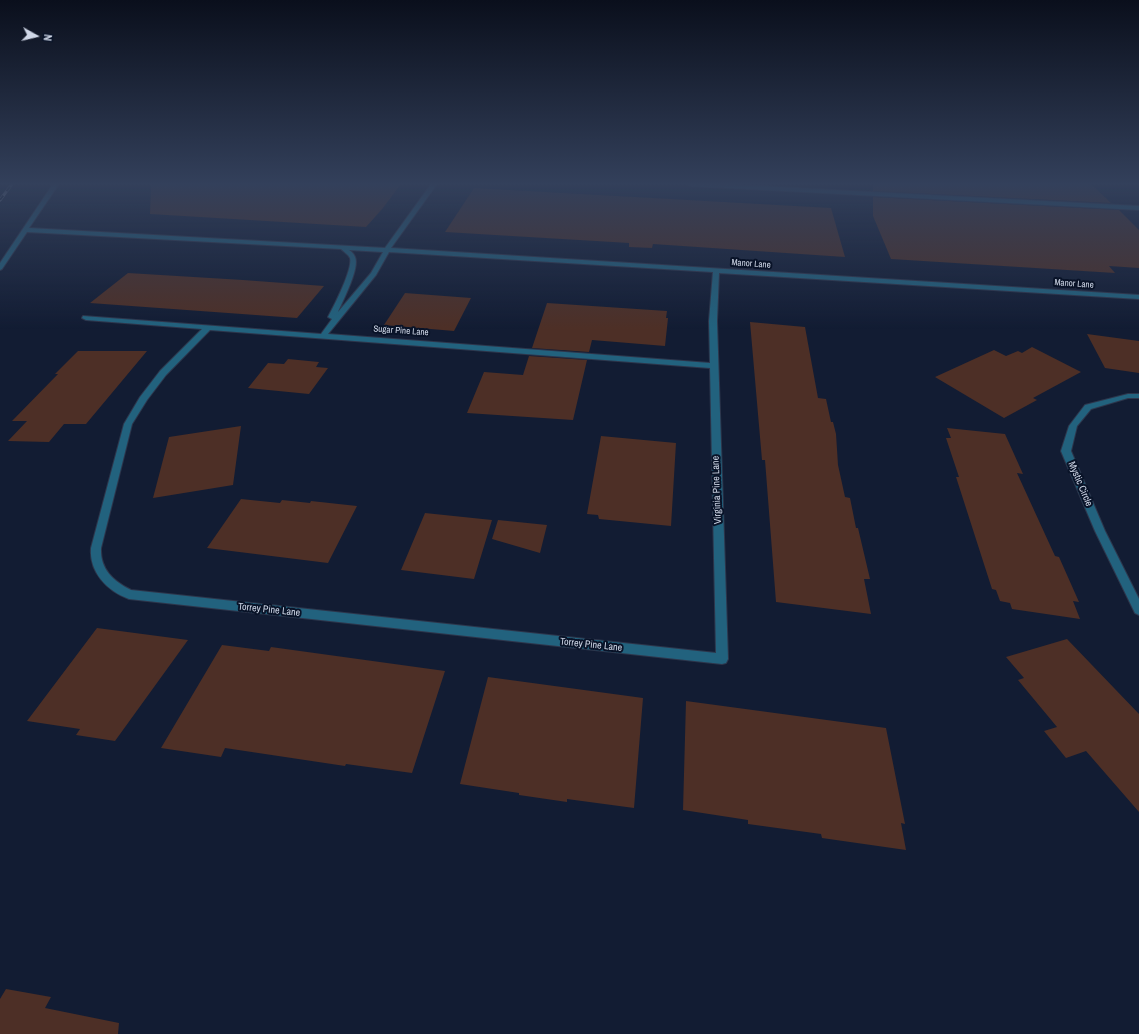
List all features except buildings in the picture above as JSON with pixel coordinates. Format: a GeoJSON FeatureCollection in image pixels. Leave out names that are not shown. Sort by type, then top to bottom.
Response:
{"type":"FeatureCollection","features":[{"type":"Feature","properties":{"kind":"street"},"geometry":{"type":"LineString","coordinates":[[0,268],[24,232]]}},
{"type":"Feature","properties":{"kind":"street","name":"Manor Lane"},"geometry":{"type":"LineString","coordinates":[[66,232],[387,250],[1139,298]]}},
{"type":"Feature","properties":{"kind":"street"},"geometry":{"type":"LineString","coordinates":[[322,336],[369,280],[383,261],[387,250],[400,232]]}},
{"type":"Feature","properties":{"kind":"street"},"geometry":{"type":"LineString","coordinates":[[328,327],[354,261],[352,255],[343,248]]}},
{"type":"Feature","properties":{"kind":"street","name":"Virginia Pine Lane"},"geometry":{"type":"LineString","coordinates":[[716,271],[713,321],[722,659]]}},
{"type":"Feature","properties":{"kind":"street","name":"Sugar Pine Lane"},"geometry":{"type":"LineString","coordinates":[[86,318],[714,366]]}},
{"type":"Feature","properties":{"kind":"street","name":"Torrey Pine Lane"},"geometry":{"type":"LineString","coordinates":[[208,327],[163,373],[143,399],[128,424],[98,536],[96,555],[100,570],[112,585],[129,594],[722,659]]}},
{"type":"Feature","properties":{"kind":"street","name":"Mystic Circle"},"geometry":{"type":"LineString","coordinates":[[1139,396],[1128,396],[1088,407],[1073,426],[1066,451],[1100,531],[1139,610]]}}]}
